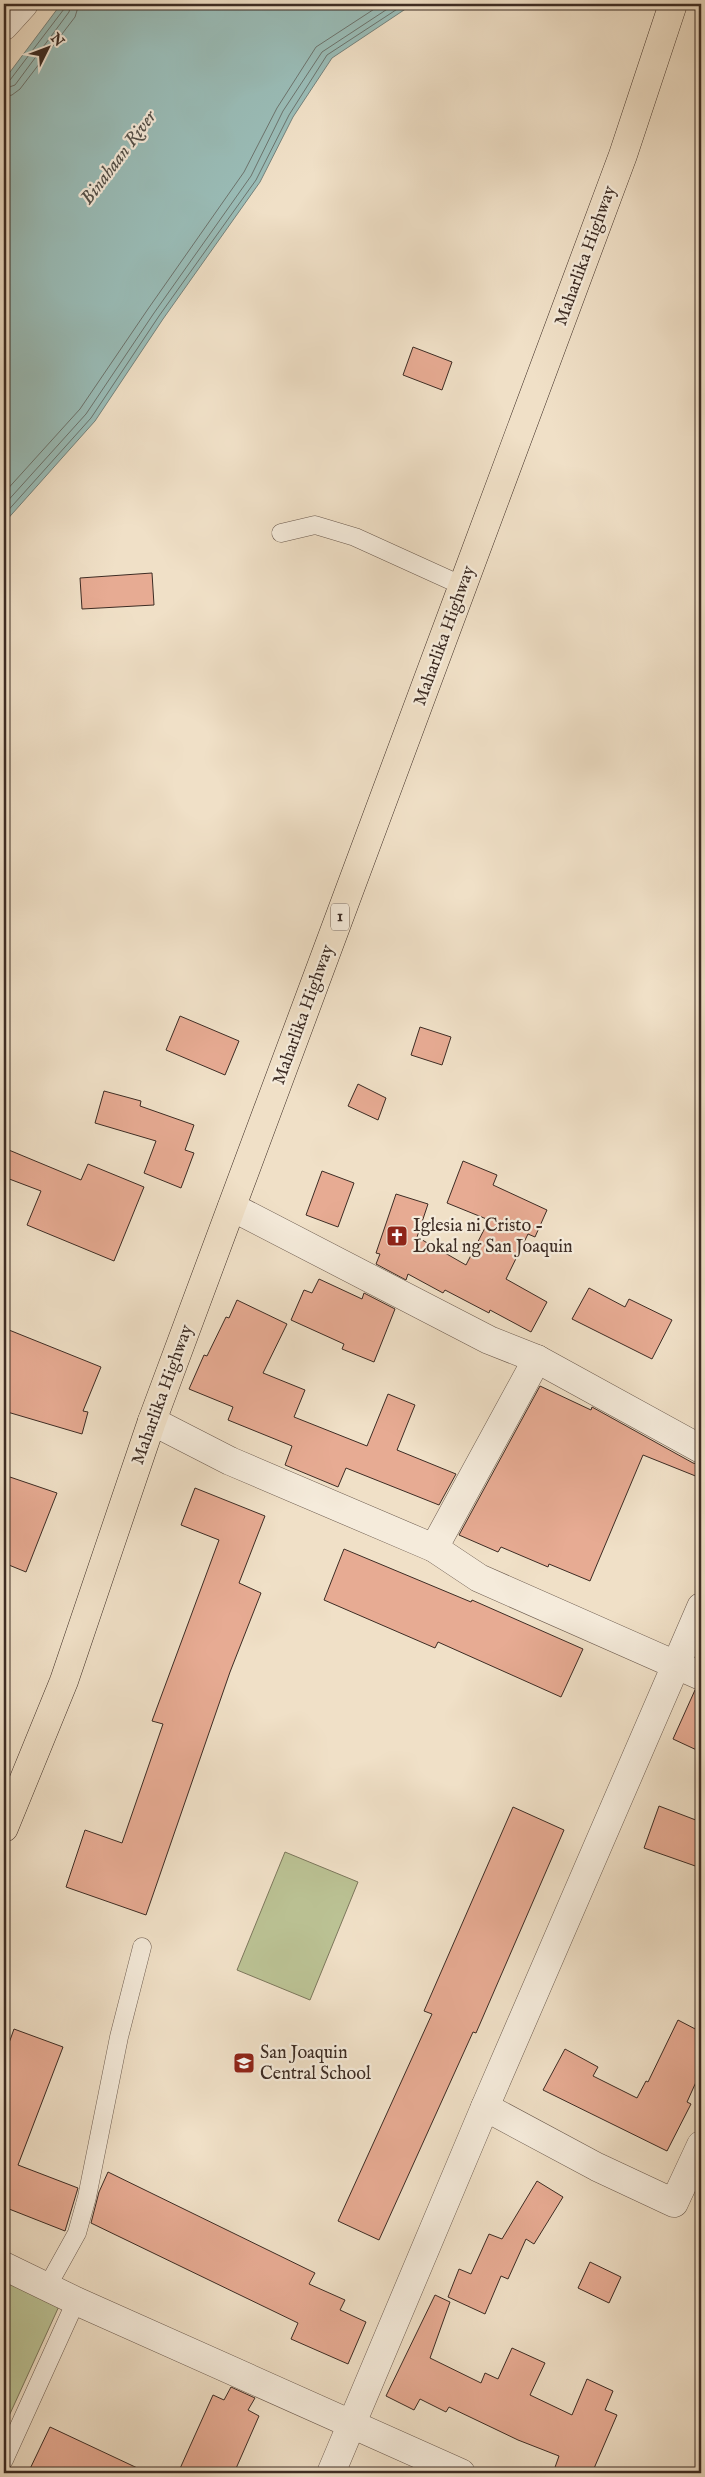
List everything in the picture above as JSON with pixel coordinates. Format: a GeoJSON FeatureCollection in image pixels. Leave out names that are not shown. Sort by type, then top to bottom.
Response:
{"type":"FeatureCollection","features":[{"type":"Feature","properties":{"kind":"highway","name":"Maharlika Highway"},"geometry":{"type":"LineString","coordinates":[[4,1828],[64,1681],[152,1421],[623,155],[673,4]]}},
{"type":"Feature","properties":{"kind":"street"},"geometry":{"type":"LineString","coordinates":[[4,26],[24,4]]}},
{"type":"Feature","properties":{"kind":"street"},"geometry":{"type":"LineString","coordinates":[[232,1207],[489,1340],[536,1359],[701,1449]]}},
{"type":"Feature","properties":{"kind":"street"},"geometry":{"type":"LineString","coordinates":[[434,1548],[536,1359]]}},
{"type":"Feature","properties":{"kind":"street"},"geometry":{"type":"LineString","coordinates":[[152,1421],[230,1461],[434,1548],[479,1578],[701,1676]]}},
{"type":"Feature","properties":{"kind":"street"},"geometry":{"type":"LineString","coordinates":[[331,2473],[485,2107],[701,1607]]}},
{"type":"Feature","properties":{"kind":"street"},"geometry":{"type":"LineString","coordinates":[[485,2107],[597,2167],[674,2203],[701,2145]]}},
{"type":"Feature","properties":{"kind":"street"},"geometry":{"type":"LineString","coordinates":[[4,2266],[76,2301],[461,2473]]}},
{"type":"Feature","properties":{"kind":"lane"},"geometry":{"type":"LineString","coordinates":[[281,533],[315,526],[339,532],[355,537],[463,586]]}},
{"type":"Feature","properties":{"kind":"lane"},"geometry":{"type":"LineString","coordinates":[[47,2287],[77,2233],[87,2197],[119,2037],[142,1947]]}},
{"type":"Feature","properties":{"kind":"lane"},"geometry":{"type":"LineString","coordinates":[[4,2460],[76,2301]]}},
{"type":"Feature","properties":{"kind":"green space"},"geometry":{"type":"Polygon","coordinates":[[[285,1852],[358,1882],[310,2000],[237,1970],[285,1852]]]}},
{"type":"Feature","properties":{"kind":"green space"},"geometry":{"type":"Polygon","coordinates":[[[4,2278],[60,2304],[4,2427],[4,2278]]]}},
{"type":"Feature","properties":{"kind":"water","name":"Binahaan River"},"geometry":{"type":"Polygon","coordinates":[[[61,4],[413,4],[332,58],[293,117],[260,182],[163,319],[95,421],[4,523],[4,80],[61,4]]]}},
{"type":"Feature","properties":{"kind":"building"},"geometry":{"type":"Polygon","coordinates":[[[413,347],[452,362],[442,390],[403,375],[413,347]]]}},
{"type":"Feature","properties":{"kind":"building"},"geometry":{"type":"Polygon","coordinates":[[[152,573],[154,605],[82,609],[80,578],[152,573]]]}},
{"type":"Feature","properties":{"kind":"building"},"geometry":{"type":"Polygon","coordinates":[[[180,1016],[239,1041],[225,1075],[166,1050],[180,1016]]]}},
{"type":"Feature","properties":{"kind":"building"},"geometry":{"type":"Polygon","coordinates":[[[420,1027],[451,1037],[442,1065],[411,1055],[420,1027]]]}},
{"type":"Feature","properties":{"kind":"building"},"geometry":{"type":"Polygon","coordinates":[[[358,1084],[386,1098],[378,1120],[348,1106],[358,1084]]]}},
{"type":"Feature","properties":{"kind":"building"},"geometry":{"type":"Polygon","coordinates":[[[104,1091],[141,1101],[140,1106],[194,1125],[185,1150],[194,1153],[181,1188],[144,1173],[156,1141],[95,1123],[104,1091]]]}},
{"type":"Feature","properties":{"kind":"building"},"geometry":{"type":"Polygon","coordinates":[[[4,1148],[81,1180],[88,1164],[144,1187],[114,1261],[27,1225],[41,1191],[4,1177],[4,1148]]]}},
{"type":"Feature","properties":{"kind":"building"},"geometry":{"type":"Polygon","coordinates":[[[463,1161],[497,1175],[493,1185],[547,1210],[535,1237],[528,1234],[506,1279],[547,1302],[531,1332],[490,1310],[489,1313],[445,1290],[443,1293],[408,1274],[406,1280],[376,1264],[380,1254],[376,1253],[396,1194],[428,1204],[417,1237],[466,1265],[489,1220],[447,1203],[463,1161]]]}},
{"type":"Feature","properties":{"kind":"building"},"geometry":{"type":"Polygon","coordinates":[[[322,1171],[354,1183],[338,1227],[306,1215],[322,1171]]]}},
{"type":"Feature","properties":{"kind":"building"},"geometry":{"type":"Polygon","coordinates":[[[319,1279],[362,1299],[364,1293],[395,1309],[374,1362],[342,1349],[344,1344],[291,1320],[304,1290],[312,1293],[319,1279]]]}},
{"type":"Feature","properties":{"kind":"building"},"geometry":{"type":"Polygon","coordinates":[[[589,1288],[625,1307],[629,1299],[672,1320],[652,1359],[572,1319],[589,1288]]]}},
{"type":"Feature","properties":{"kind":"building"},"geometry":{"type":"Polygon","coordinates":[[[237,1300],[287,1324],[263,1373],[305,1390],[294,1417],[367,1446],[388,1394],[415,1405],[397,1450],[456,1474],[439,1505],[346,1468],[338,1487],[285,1465],[292,1446],[228,1420],[233,1407],[189,1389],[204,1355],[207,1356],[226,1317],[229,1318],[237,1300]]]}},
{"type":"Feature","properties":{"kind":"building"},"geometry":{"type":"Polygon","coordinates":[[[9,1330],[101,1367],[83,1411],[88,1412],[82,1434],[4,1411],[4,1344],[9,1330]]]}},
{"type":"Feature","properties":{"kind":"building"},"geometry":{"type":"Polygon","coordinates":[[[540,1386],[591,1410],[592,1407],[693,1463],[701,1465],[698,1477],[643,1455],[590,1581],[549,1564],[548,1567],[501,1547],[498,1552],[459,1535],[540,1386]]]}},
{"type":"Feature","properties":{"kind":"building"},"geometry":{"type":"Polygon","coordinates":[[[4,1475],[57,1493],[26,1572],[4,1563],[4,1475]]]}},
{"type":"Feature","properties":{"kind":"building"},"geometry":{"type":"Polygon","coordinates":[[[195,1488],[265,1516],[239,1583],[261,1593],[230,1672],[146,1915],[66,1887],[85,1830],[122,1843],[163,1724],[152,1721],[219,1540],[181,1525],[195,1488]]]}},
{"type":"Feature","properties":{"kind":"building"},"geometry":{"type":"Polygon","coordinates":[[[344,1549],[471,1602],[472,1600],[583,1649],[561,1697],[438,1642],[435,1648],[324,1600],[344,1549]]]}},
{"type":"Feature","properties":{"kind":"building"},"geometry":{"type":"Polygon","coordinates":[[[695,1690],[701,1691],[701,1752],[673,1739],[695,1690]]]}},
{"type":"Feature","properties":{"kind":"building"},"geometry":{"type":"Polygon","coordinates":[[[659,1806],[701,1822],[701,1868],[644,1848],[659,1806]]]}},
{"type":"Feature","properties":{"kind":"building"},"geometry":{"type":"Polygon","coordinates":[[[513,1807],[564,1830],[476,2033],[473,2032],[379,2240],[338,2221],[432,2014],[424,2011],[513,1807]]]}},
{"type":"Feature","properties":{"kind":"building"},"geometry":{"type":"Polygon","coordinates":[[[678,2020],[701,2032],[701,2071],[687,2102],[691,2104],[667,2151],[543,2090],[565,2049],[598,2067],[593,2076],[637,2098],[646,2081],[648,2082],[678,2020]]]}},
{"type":"Feature","properties":{"kind":"building"},"geometry":{"type":"Polygon","coordinates":[[[14,2029],[63,2047],[18,2165],[78,2188],[65,2231],[4,2207],[4,2057],[14,2029]]]}},
{"type":"Feature","properties":{"kind":"building"},"geometry":{"type":"Polygon","coordinates":[[[108,2172],[315,2273],[309,2284],[345,2300],[340,2310],[366,2322],[348,2364],[291,2339],[298,2323],[91,2223],[99,2192],[108,2172]]]}},
{"type":"Feature","properties":{"kind":"building"},"geometry":{"type":"Polygon","coordinates":[[[537,2181],[563,2197],[534,2244],[526,2239],[508,2279],[501,2276],[485,2314],[448,2297],[459,2269],[471,2274],[489,2234],[502,2239],[537,2181]]]}},
{"type":"Feature","properties":{"kind":"building"},"geometry":{"type":"Polygon","coordinates":[[[590,2262],[621,2277],[609,2303],[578,2288],[590,2262]]]}},
{"type":"Feature","properties":{"kind":"building"},"geometry":{"type":"Polygon","coordinates":[[[435,2295],[450,2302],[430,2358],[481,2383],[485,2373],[498,2379],[512,2348],[545,2363],[530,2395],[572,2415],[587,2379],[613,2391],[605,2410],[617,2415],[592,2473],[553,2473],[559,2456],[518,2440],[449,2407],[446,2412],[420,2399],[414,2410],[386,2396],[435,2295]]]}},
{"type":"Feature","properties":{"kind":"building"},"geometry":{"type":"Polygon","coordinates":[[[231,2387],[255,2398],[248,2410],[259,2416],[234,2473],[178,2473],[213,2395],[224,2400],[231,2387]]]}},
{"type":"Feature","properties":{"kind":"building"},"geometry":{"type":"Polygon","coordinates":[[[50,2427],[148,2473],[28,2473],[50,2427]]]}},
{"type":"Feature","properties":{"kind":"place","name":"Iglesia ni Cristo - Lokal ng San Joaquin"},"geometry":{"type":"Point","coordinates":[397,1236]}},
{"type":"Feature","properties":{"kind":"place","name":"San Joaquin Central School"},"geometry":{"type":"Point","coordinates":[244,2063]}}]}
